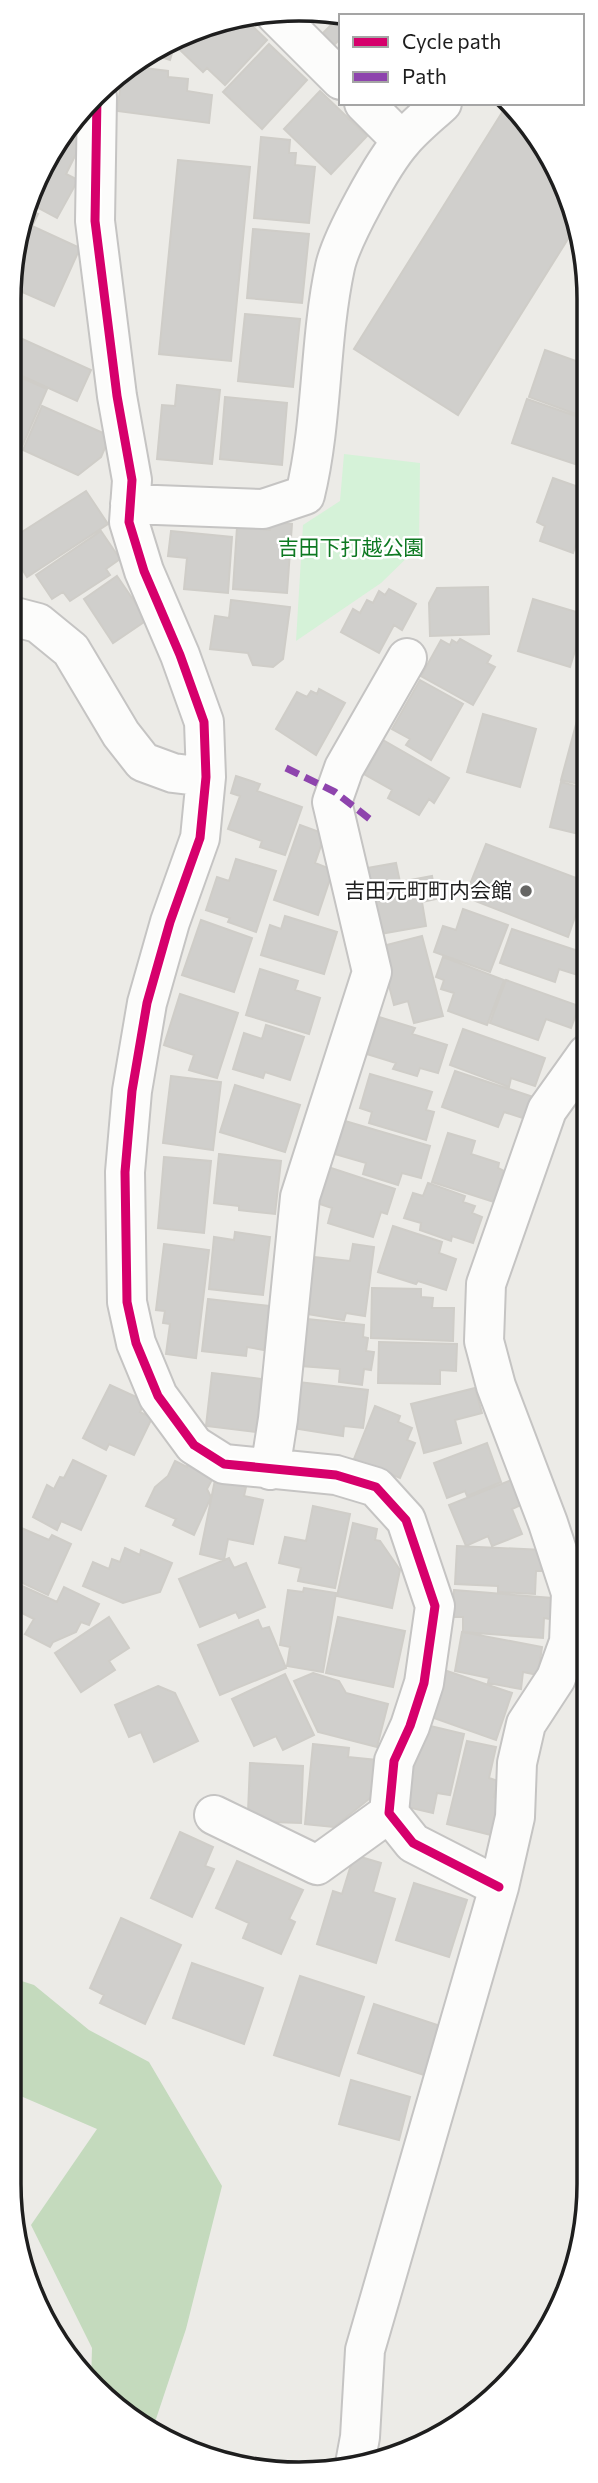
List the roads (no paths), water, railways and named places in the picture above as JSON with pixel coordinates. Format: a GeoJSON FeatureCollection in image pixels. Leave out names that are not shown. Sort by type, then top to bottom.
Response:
{"type":"FeatureCollection","features":[{"type":"Feature","properties":{"kind":"street"},"geometry":{"type":"LineString","coordinates":[[283,22],[339,78]]}},
{"type":"Feature","properties":{"kind":"street"},"geometry":{"type":"LineString","coordinates":[[367,105],[402,141]]}},
{"type":"Feature","properties":{"kind":"street"},"geometry":{"type":"LineString","coordinates":[[130,504],[263,509],[304,495],[314,458],[319,381],[335,264],[362,204],[402,141],[440,105]]}},
{"type":"Feature","properties":{"kind":"street"},"geometry":{"type":"LineString","coordinates":[[97,108],[95,221],[117,396],[132,480],[129,522],[144,571],[180,655],[204,722],[206,776],[200,838],[170,922],[147,1003],[132,1091],[125,1172],[127,1302],[136,1343],[158,1396],[194,1445],[224,1464],[336,1475],[376,1487],[406,1520],[435,1606],[424,1683],[410,1726],[394,1761],[389,1813],[412,1843],[499,1887]]}},
{"type":"Feature","properties":{"kind":"street"},"geometry":{"type":"LineString","coordinates":[[21,619],[38,623],[71,650],[121,734],[143,762],[173,773],[206,776]]}},
{"type":"Feature","properties":{"kind":"street"},"geometry":{"type":"LineString","coordinates":[[270,1470],[278,1419],[300,1197],[372,972],[332,802],[344,768],[407,658]]}},
{"type":"Feature","properties":{"kind":"street"},"geometry":{"type":"LineString","coordinates":[[356,2456],[365,2350],[499,1887],[515,1817],[517,1763],[526,1724],[556,1678],[569,1642],[571,1593],[548,1523],[496,1386],[484,1341],[486,1284],[547,1110],[577,1068]]}},
{"type":"Feature","properties":{"kind":"street"},"geometry":{"type":"LineString","coordinates":[[214,1815],[317,1865],[389,1813]]}},
{"type":"Feature","properties":{"kind":"place","name":"吉田元町町内会館"},"geometry":{"type":"Point","coordinates":[526,891]}},
{"type":"Feature","properties":{"kind":"park label","name":"吉田下打越公園"},"geometry":{"type":"Point","coordinates":[351,548]}}]}
